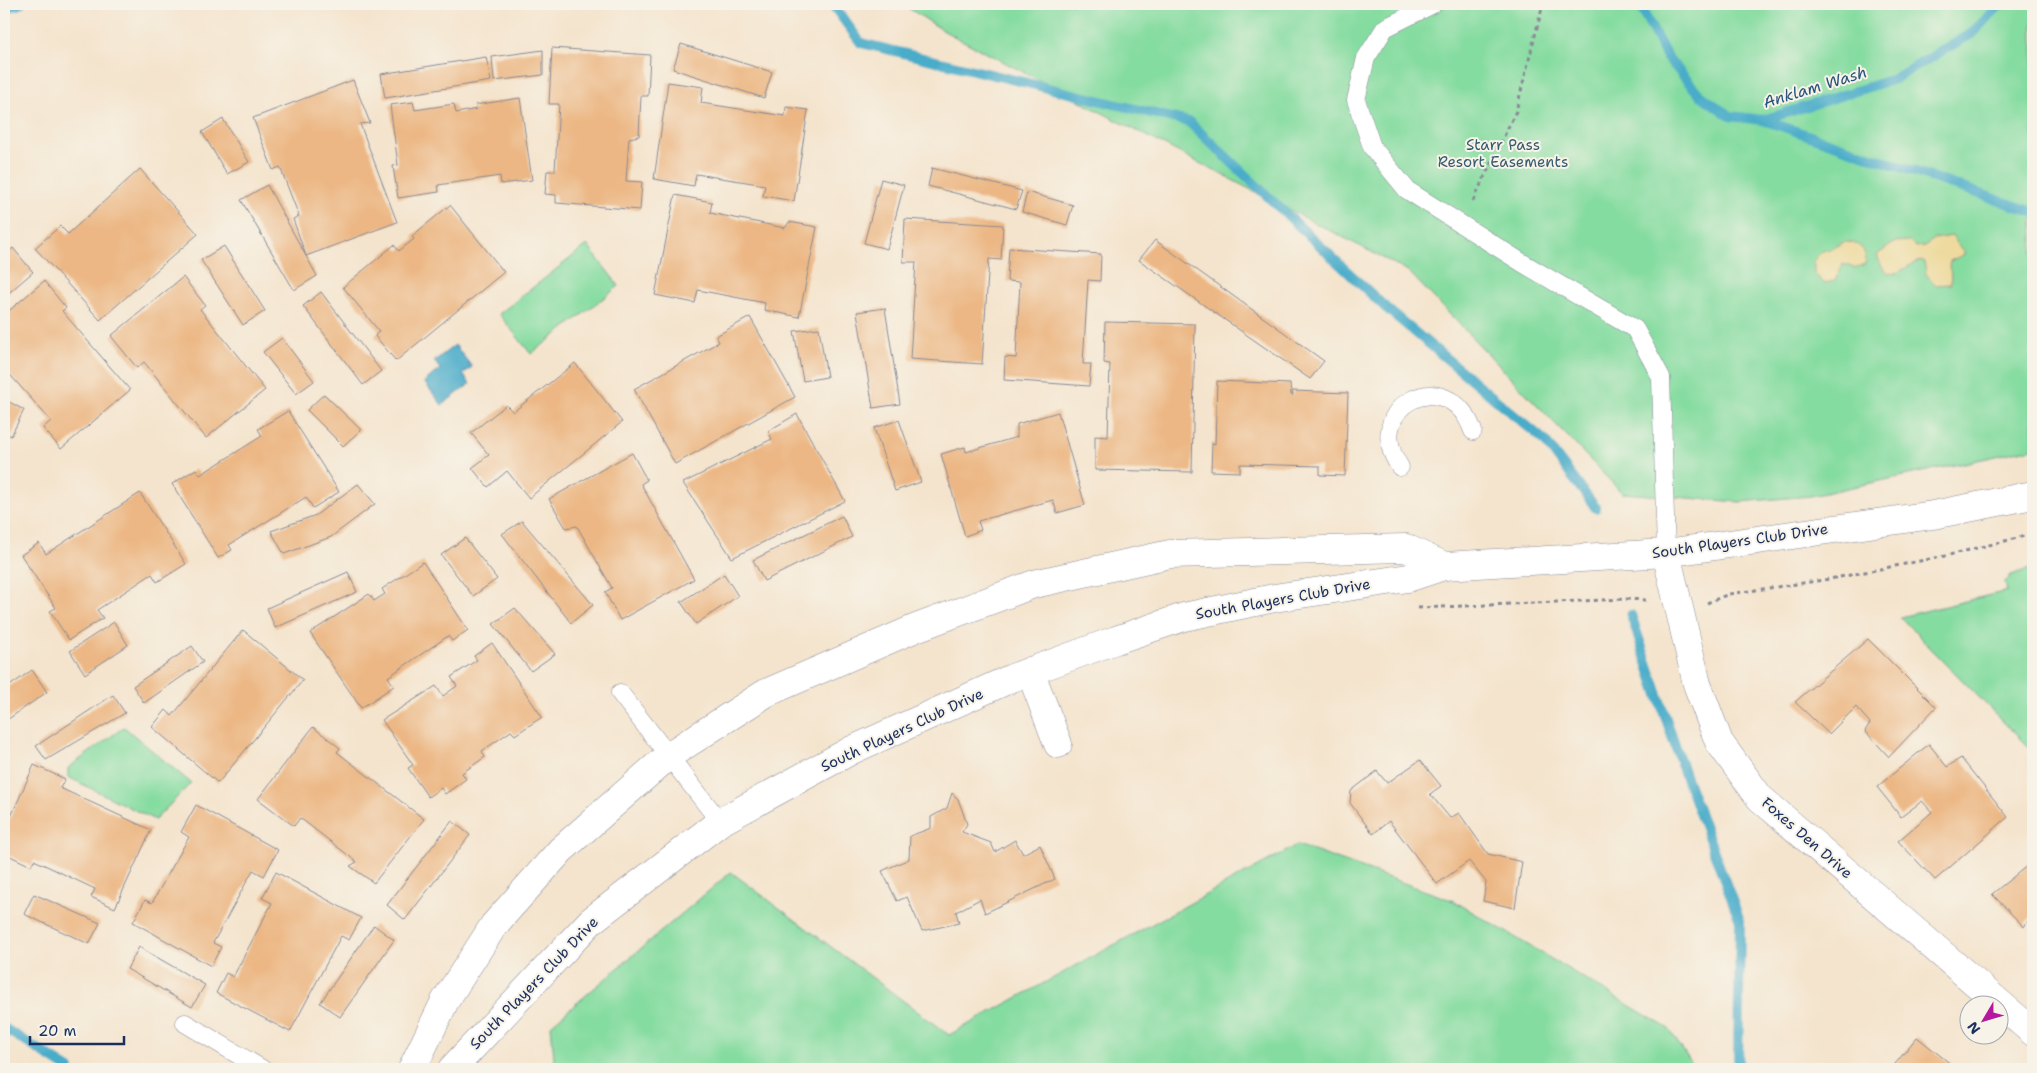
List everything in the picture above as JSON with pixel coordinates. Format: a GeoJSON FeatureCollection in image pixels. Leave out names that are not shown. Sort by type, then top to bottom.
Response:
{"type":"FeatureCollection","features":[{"type":"Feature","properties":{"kind":"street","name":"South Players Club Drive"},"geometry":{"type":"LineString","coordinates":[[452,1069],[591,921],[720,822],[852,750],[1030,671],[1184,617],[1274,598],[1408,578],[1444,566],[1666,553],[1933,514],[2033,495]]}},
{"type":"Feature","properties":{"kind":"street","name":"South Players Club Drive"},"geometry":{"type":"LineString","coordinates":[[412,1069],[445,1001],[494,925],[561,850],[668,756],[766,693],[916,628],[1034,584],[1170,554],[1406,548],[1444,566]]}},
{"type":"Feature","properties":{"kind":"street","name":"Foxes Den Drive"},"geometry":{"type":"LineString","coordinates":[[1666,553],[1697,684],[1719,742],[1760,798],[2033,1032]]}},
{"type":"Feature","properties":{"kind":"street"},"geometry":{"type":"LineString","coordinates":[[1030,671],[1058,744]]}},
{"type":"Feature","properties":{"kind":"lane"},"geometry":{"type":"LineString","coordinates":[[1432,4],[1385,28],[1366,58],[1356,100],[1372,147],[1407,190],[1521,262],[1635,329],[1661,377],[1666,553]]}},
{"type":"Feature","properties":{"kind":"lane"},"geometry":{"type":"LineString","coordinates":[[1400,467],[1391,454],[1388,438],[1390,424],[1402,406],[1419,396],[1436,395],[1454,402],[1468,415],[1473,431]]}},
{"type":"Feature","properties":{"kind":"lane"},"geometry":{"type":"LineString","coordinates":[[620,693],[720,822]]}},
{"type":"Feature","properties":{"kind":"lane"},"geometry":{"type":"LineString","coordinates":[[185,1024],[262,1069]]}},
{"type":"Feature","properties":{"kind":"path"},"geometry":{"type":"LineString","coordinates":[[1462,224],[1516,111],[1543,4]]}},
{"type":"Feature","properties":{"kind":"path"},"geometry":{"type":"LineString","coordinates":[[1710,604],[1729,594],[1830,579],[1945,556],[2033,534]]}},
{"type":"Feature","properties":{"kind":"green space","name":"Starr Pass Resort Easements"},"geometry":{"type":"Polygon","coordinates":[[[902,4],[2033,4],[2033,448],[1811,496],[1740,502],[1622,493],[1408,271],[944,31],[902,4]]]}},
{"type":"Feature","properties":{"kind":"green space"},"geometry":{"type":"Polygon","coordinates":[[[587,245],[619,286],[531,354],[499,314],[587,245]]]}},
{"type":"Feature","properties":{"kind":"green space"},"geometry":{"type":"Polygon","coordinates":[[[2033,568],[2033,752],[1900,617],[2007,591],[2005,583],[2011,575],[2033,568]]]}},
{"type":"Feature","properties":{"kind":"green space"},"geometry":{"type":"Polygon","coordinates":[[[124,727],[191,783],[155,820],[68,777],[68,768],[124,727]]]}},
{"type":"Feature","properties":{"kind":"green space"},"geometry":{"type":"Polygon","coordinates":[[[1297,845],[1454,901],[1669,1029],[1695,1069],[555,1069],[551,1025],[731,872],[949,1035],[1297,845]]]}},
{"type":"Feature","properties":{"kind":"sand"},"geometry":{"type":"Polygon","coordinates":[[[1952,236],[1965,254],[1950,261],[1951,284],[1935,285],[1926,274],[1924,261],[1917,262],[1892,274],[1887,272],[1882,266],[1877,255],[1895,242],[1909,241],[1916,247],[1925,246],[1934,239],[1952,236]]]}},
{"type":"Feature","properties":{"kind":"sand"},"geometry":{"type":"Polygon","coordinates":[[[1844,242],[1854,243],[1861,247],[1865,254],[1865,264],[1854,268],[1843,264],[1835,281],[1824,283],[1814,273],[1814,260],[1822,251],[1832,249],[1844,242]]]}},
{"type":"Feature","properties":{"kind":"water"},"geometry":{"type":"Polygon","coordinates":[[[455,345],[472,367],[463,374],[470,384],[442,405],[424,382],[440,369],[434,361],[455,345]]]}},
{"type":"Feature","properties":{"kind":"building"},"geometry":{"type":"Polygon","coordinates":[[[681,44],[772,72],[764,98],[673,69],[681,44]]]}},
{"type":"Feature","properties":{"kind":"building"},"geometry":{"type":"Polygon","coordinates":[[[552,48],[650,55],[648,96],[641,96],[639,136],[629,138],[626,181],[642,182],[640,210],[556,203],[556,195],[545,194],[547,171],[555,171],[559,104],[549,104],[552,48]]]}},
{"type":"Feature","properties":{"kind":"building"},"geometry":{"type":"Polygon","coordinates":[[[543,50],[543,75],[494,81],[492,57],[543,50]]]}},
{"type":"Feature","properties":{"kind":"building"},"geometry":{"type":"Polygon","coordinates":[[[486,57],[491,81],[385,98],[381,74],[486,57]]]}},
{"type":"Feature","properties":{"kind":"building"},"geometry":{"type":"Polygon","coordinates":[[[353,80],[370,123],[360,124],[397,222],[306,256],[293,219],[299,216],[280,167],[273,170],[253,118],[353,80]]]}},
{"type":"Feature","properties":{"kind":"building"},"geometry":{"type":"Polygon","coordinates":[[[668,82],[703,87],[701,103],[785,116],[786,107],[808,110],[794,201],[763,196],[765,185],[696,174],[694,186],[654,179],[668,82]]]}},
{"type":"Feature","properties":{"kind":"building"},"geometry":{"type":"Polygon","coordinates":[[[520,98],[532,180],[501,184],[500,176],[438,185],[439,192],[398,198],[393,166],[398,165],[390,105],[413,102],[415,110],[454,104],[456,113],[477,109],[475,105],[520,98]]]}},
{"type":"Feature","properties":{"kind":"building"},"geometry":{"type":"Polygon","coordinates":[[[223,119],[249,162],[227,174],[202,132],[223,119]]]}},
{"type":"Feature","properties":{"kind":"building"},"geometry":{"type":"Polygon","coordinates":[[[932,168],[1022,191],[1016,209],[928,186],[932,168]]]}},
{"type":"Feature","properties":{"kind":"building"},"geometry":{"type":"Polygon","coordinates":[[[140,169],[198,234],[100,320],[35,248],[60,226],[68,234],[140,169]]]}},
{"type":"Feature","properties":{"kind":"building"},"geometry":{"type":"Polygon","coordinates":[[[881,179],[904,185],[887,249],[864,243],[881,179]]]}},
{"type":"Feature","properties":{"kind":"building"},"geometry":{"type":"Polygon","coordinates":[[[267,185],[317,276],[294,290],[241,200],[267,185]]]}},
{"type":"Feature","properties":{"kind":"building"},"geometry":{"type":"Polygon","coordinates":[[[1027,192],[1073,205],[1067,225],[1022,212],[1027,192]]]}},
{"type":"Feature","properties":{"kind":"building"},"geometry":{"type":"Polygon","coordinates":[[[675,195],[712,202],[710,213],[785,228],[789,222],[817,227],[799,317],[764,310],[765,303],[698,290],[695,303],[655,295],[675,195]]]}},
{"type":"Feature","properties":{"kind":"building"},"geometry":{"type":"Polygon","coordinates":[[[450,205],[504,272],[396,361],[375,336],[379,331],[343,287],[394,245],[399,251],[414,239],[412,236],[450,205]]]}},
{"type":"Feature","properties":{"kind":"building"},"geometry":{"type":"Polygon","coordinates":[[[905,219],[1003,225],[1001,260],[989,259],[982,364],[910,359],[916,262],[903,262],[905,219]]]}},
{"type":"Feature","properties":{"kind":"building"},"geometry":{"type":"Polygon","coordinates":[[[1155,240],[1324,361],[1310,379],[1139,260],[1155,240]]]}},
{"type":"Feature","properties":{"kind":"building"},"geometry":{"type":"Polygon","coordinates":[[[224,246],[265,311],[243,325],[201,260],[224,246]]]}},
{"type":"Feature","properties":{"kind":"building"},"geometry":{"type":"Polygon","coordinates":[[[13,248],[33,272],[4,297],[4,256],[13,248]]]}},
{"type":"Feature","properties":{"kind":"building"},"geometry":{"type":"Polygon","coordinates":[[[1009,248],[1101,254],[1100,281],[1088,280],[1083,364],[1091,364],[1089,386],[1004,380],[1005,357],[1016,358],[1020,282],[1007,281],[1009,248]]]}},
{"type":"Feature","properties":{"kind":"building"},"geometry":{"type":"Polygon","coordinates":[[[183,277],[205,305],[200,309],[265,390],[206,438],[144,362],[137,368],[111,336],[183,277]]]}},
{"type":"Feature","properties":{"kind":"building"},"geometry":{"type":"Polygon","coordinates":[[[44,281],[66,308],[62,311],[130,390],[61,449],[43,428],[51,421],[4,368],[4,315],[44,281]]]}},
{"type":"Feature","properties":{"kind":"building"},"geometry":{"type":"Polygon","coordinates":[[[321,292],[381,371],[363,385],[303,306],[321,292]]]}},
{"type":"Feature","properties":{"kind":"building"},"geometry":{"type":"Polygon","coordinates":[[[885,308],[900,404],[873,408],[857,312],[885,308]]]}},
{"type":"Feature","properties":{"kind":"building"},"geometry":{"type":"Polygon","coordinates":[[[750,317],[795,397],[675,464],[634,389],[719,342],[716,336],[750,317]]]}},
{"type":"Feature","properties":{"kind":"building"},"geometry":{"type":"Polygon","coordinates":[[[1105,322],[1195,324],[1192,472],[1095,470],[1095,436],[1108,437],[1110,364],[1104,363],[1105,322]]]}},
{"type":"Feature","properties":{"kind":"building"},"geometry":{"type":"Polygon","coordinates":[[[819,328],[827,377],[803,381],[794,331],[819,328]]]}},
{"type":"Feature","properties":{"kind":"building"},"geometry":{"type":"Polygon","coordinates":[[[282,338],[314,381],[296,394],[263,352],[282,338]]]}},
{"type":"Feature","properties":{"kind":"building"},"geometry":{"type":"Polygon","coordinates":[[[575,363],[622,422],[529,498],[507,471],[488,487],[472,468],[489,455],[471,433],[506,405],[513,412],[575,363]]]}},
{"type":"Feature","properties":{"kind":"building"},"geometry":{"type":"Polygon","coordinates":[[[1217,381],[1290,384],[1291,395],[1293,395],[1292,391],[1348,393],[1345,476],[1320,475],[1320,466],[1240,464],[1240,472],[1211,471],[1212,443],[1215,444],[1217,381]]]}},
{"type":"Feature","properties":{"kind":"building"},"geometry":{"type":"Polygon","coordinates":[[[324,394],[361,430],[343,446],[307,410],[324,394]]]}},
{"type":"Feature","properties":{"kind":"building"},"geometry":{"type":"Polygon","coordinates":[[[4,399],[24,410],[11,436],[4,432],[4,399]]]}},
{"type":"Feature","properties":{"kind":"building"},"geometry":{"type":"Polygon","coordinates":[[[288,411],[339,492],[313,508],[306,497],[229,545],[232,550],[218,558],[172,484],[196,469],[200,475],[262,436],[258,429],[288,411]]]}},
{"type":"Feature","properties":{"kind":"building"},"geometry":{"type":"Polygon","coordinates":[[[1058,412],[1085,505],[1057,513],[1053,500],[978,521],[981,530],[965,536],[941,454],[965,447],[966,452],[1017,437],[1017,424],[1058,412]]]}},
{"type":"Feature","properties":{"kind":"building"},"geometry":{"type":"Polygon","coordinates":[[[797,414],[845,501],[732,558],[683,483],[772,439],[768,431],[797,414]]]}},
{"type":"Feature","properties":{"kind":"building"},"geometry":{"type":"Polygon","coordinates":[[[899,420],[921,482],[895,491],[874,428],[899,420]]]}},
{"type":"Feature","properties":{"kind":"building"},"geometry":{"type":"Polygon","coordinates":[[[632,453],[647,480],[641,484],[694,579],[620,620],[605,592],[612,588],[577,526],[566,528],[549,499],[632,453]]]}},
{"type":"Feature","properties":{"kind":"building"},"geometry":{"type":"Polygon","coordinates":[[[358,484],[375,504],[331,537],[284,554],[271,531],[316,515],[358,484]]]}},
{"type":"Feature","properties":{"kind":"building"},"geometry":{"type":"Polygon","coordinates":[[[140,493],[186,564],[157,582],[152,574],[97,610],[103,618],[69,640],[50,611],[56,608],[21,555],[39,543],[46,554],[140,493]]]}},
{"type":"Feature","properties":{"kind":"building"},"geometry":{"type":"Polygon","coordinates":[[[842,516],[852,537],[764,581],[753,560],[842,516]]]}},
{"type":"Feature","properties":{"kind":"building"},"geometry":{"type":"Polygon","coordinates":[[[522,521],[593,605],[571,623],[502,534],[522,521]]]}},
{"type":"Feature","properties":{"kind":"building"},"geometry":{"type":"Polygon","coordinates":[[[465,538],[497,579],[473,596],[441,555],[465,538]]]}},
{"type":"Feature","properties":{"kind":"building"},"geometry":{"type":"Polygon","coordinates":[[[423,562],[468,630],[452,641],[448,636],[388,677],[394,686],[361,708],[310,633],[369,594],[374,601],[385,594],[382,589],[423,562]]]}},
{"type":"Feature","properties":{"kind":"building"},"geometry":{"type":"Polygon","coordinates":[[[348,572],[357,592],[275,628],[267,608],[348,572]]]}},
{"type":"Feature","properties":{"kind":"building"},"geometry":{"type":"Polygon","coordinates":[[[724,574],[738,596],[696,624],[681,602],[724,574]]]}},
{"type":"Feature","properties":{"kind":"building"},"geometry":{"type":"Polygon","coordinates":[[[515,608],[555,654],[531,671],[493,624],[515,608]]]}},
{"type":"Feature","properties":{"kind":"building"},"geometry":{"type":"Polygon","coordinates":[[[114,622],[128,645],[85,674],[70,651],[114,622]]]}},
{"type":"Feature","properties":{"kind":"building"},"geometry":{"type":"Polygon","coordinates":[[[243,630],[303,680],[218,783],[152,727],[166,710],[172,716],[243,630]]]}},
{"type":"Feature","properties":{"kind":"building"},"geometry":{"type":"Polygon","coordinates":[[[1868,639],[1936,707],[1889,757],[1865,731],[1870,723],[1856,707],[1829,734],[1795,702],[1868,639]]]}},
{"type":"Feature","properties":{"kind":"building"},"geometry":{"type":"Polygon","coordinates":[[[492,643],[542,717],[515,735],[511,731],[482,751],[485,757],[462,773],[466,779],[445,794],[441,788],[428,797],[408,768],[413,765],[382,720],[436,686],[443,696],[457,686],[451,677],[477,660],[474,656],[492,643]]]}},
{"type":"Feature","properties":{"kind":"building"},"geometry":{"type":"Polygon","coordinates":[[[192,646],[203,662],[144,703],[133,686],[192,646]]]}},
{"type":"Feature","properties":{"kind":"building"},"geometry":{"type":"Polygon","coordinates":[[[4,662],[8,679],[4,680],[4,662]]]}},
{"type":"Feature","properties":{"kind":"building"},"geometry":{"type":"Polygon","coordinates":[[[32,670],[47,692],[4,722],[4,690],[32,670]]]}},
{"type":"Feature","properties":{"kind":"building"},"geometry":{"type":"Polygon","coordinates":[[[113,695],[125,713],[46,760],[36,746],[113,695]]]}},
{"type":"Feature","properties":{"kind":"building"},"geometry":{"type":"Polygon","coordinates":[[[313,727],[340,748],[337,752],[424,819],[374,883],[350,866],[357,862],[300,818],[294,826],[258,799],[313,727]]]}},
{"type":"Feature","properties":{"kind":"building"},"geometry":{"type":"Polygon","coordinates":[[[1929,744],[1947,767],[1961,758],[2008,817],[1935,880],[1898,841],[1932,812],[1922,801],[1901,817],[1877,787],[1929,744]]]}},
{"type":"Feature","properties":{"kind":"building"},"geometry":{"type":"Polygon","coordinates":[[[1420,760],[1441,786],[1430,794],[1450,818],[1459,813],[1488,854],[1522,862],[1515,908],[1483,901],[1486,882],[1469,861],[1437,884],[1389,821],[1373,834],[1350,803],[1351,791],[1377,771],[1387,783],[1420,760]]]}},
{"type":"Feature","properties":{"kind":"building"},"geometry":{"type":"Polygon","coordinates":[[[34,765],[65,779],[60,788],[151,830],[115,908],[91,897],[95,889],[34,860],[31,866],[4,853],[4,832],[34,765]]]}},
{"type":"Feature","properties":{"kind":"building"},"geometry":{"type":"Polygon","coordinates":[[[952,793],[958,799],[967,824],[962,832],[991,843],[995,852],[1015,840],[1023,854],[1040,845],[1055,879],[985,913],[980,899],[956,912],[959,923],[922,931],[907,897],[897,901],[882,871],[909,859],[910,836],[931,828],[931,817],[947,808],[952,793]]]}},
{"type":"Feature","properties":{"kind":"building"},"geometry":{"type":"Polygon","coordinates":[[[196,805],[278,850],[264,876],[253,870],[213,943],[221,947],[211,966],[133,922],[145,900],[152,903],[189,837],[181,832],[196,805]]]}},
{"type":"Feature","properties":{"kind":"building"},"geometry":{"type":"Polygon","coordinates":[[[452,821],[470,835],[405,920],[387,905],[452,821]]]}},
{"type":"Feature","properties":{"kind":"building"},"geometry":{"type":"Polygon","coordinates":[[[2033,861],[2033,914],[2024,927],[1992,894],[2033,861]]]}},
{"type":"Feature","properties":{"kind":"building"},"geometry":{"type":"Polygon","coordinates":[[[276,872],[361,918],[349,940],[341,936],[290,1032],[216,993],[226,973],[233,977],[272,903],[262,898],[276,872]]]}},
{"type":"Feature","properties":{"kind":"building"},"geometry":{"type":"Polygon","coordinates":[[[34,894],[100,923],[89,944],[24,914],[34,894]]]}},
{"type":"Feature","properties":{"kind":"building"},"geometry":{"type":"Polygon","coordinates":[[[374,925],[394,940],[340,1017],[320,1003],[374,925]]]}},
{"type":"Feature","properties":{"kind":"building"},"geometry":{"type":"Polygon","coordinates":[[[139,947],[205,985],[192,1007],[127,969],[139,947]]]}},
{"type":"Feature","properties":{"kind":"building"},"geometry":{"type":"Polygon","coordinates":[[[1917,1037],[1957,1069],[1891,1069],[1917,1037]]]}},
{"type":"Feature","properties":{"kind":"waterway","name":"Anklam Wash"},"geometry":{"type":"LineString","coordinates":[[4,9],[20,4]]}},
{"type":"Feature","properties":{"kind":"waterway"},"geometry":{"type":"LineString","coordinates":[[832,4],[861,43],[1189,122],[1386,308],[1544,440],[1596,508],[1594,506]]}},
{"type":"Feature","properties":{"kind":"waterway","name":"Anklam Wash"},"geometry":{"type":"LineString","coordinates":[[1639,4],[1667,57],[1699,94],[1730,116],[1763,120],[1894,79],[1971,34],[2001,4]]}},
{"type":"Feature","properties":{"kind":"waterway"},"geometry":{"type":"LineString","coordinates":[[1763,120],[2033,212]]}},
{"type":"Feature","properties":{"kind":"waterway"},"geometry":{"type":"LineString","coordinates":[[1631,615],[1685,775],[1740,921],[1738,1069]]}},
{"type":"Feature","properties":{"kind":"waterway"},"geometry":{"type":"LineString","coordinates":[[4,1028],[69,1069]]}}]}
